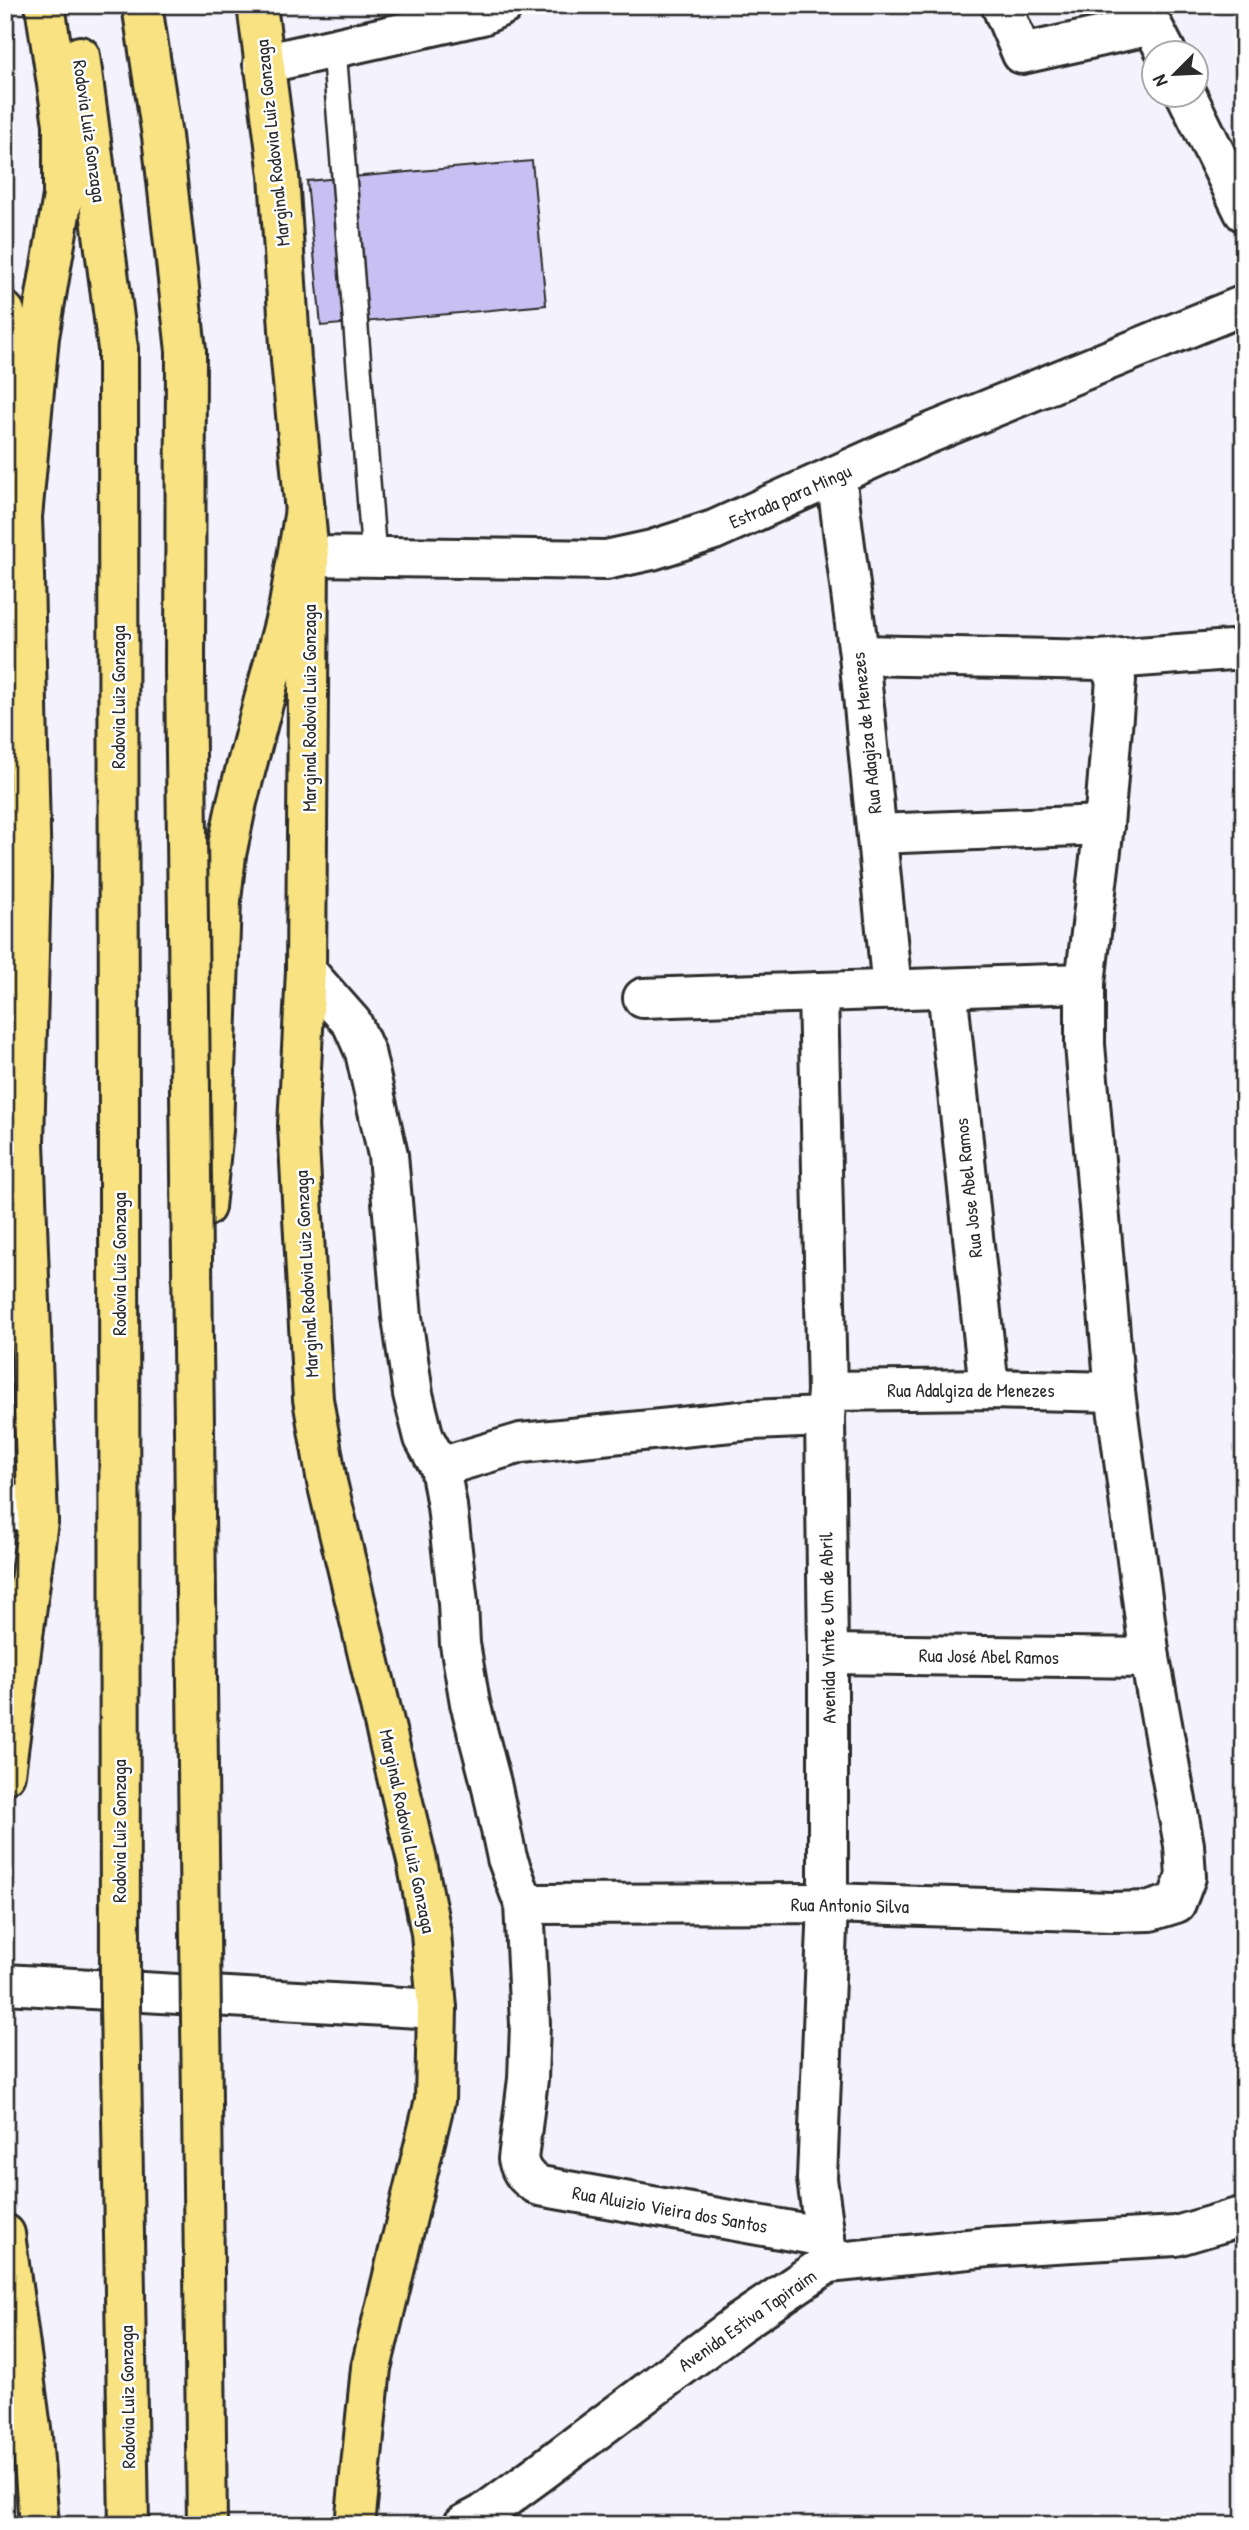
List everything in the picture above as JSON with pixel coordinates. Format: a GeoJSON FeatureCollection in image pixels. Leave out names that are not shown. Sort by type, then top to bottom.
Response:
{"type":"FeatureCollection","features":[{"type":"Feature","properties":{"kind":"main road"},"geometry":{"type":"LineString","coordinates":[[5,1774],[38,1521],[24,1142],[31,877],[17,823],[14,576],[39,337],[63,196],[63,124],[46,5]]}},
{"type":"Feature","properties":{"kind":"main road","name":"Rodovia Luiz Gonzaga"},"geometry":{"type":"LineString","coordinates":[[72,5],[118,349],[120,2004],[129,2525]]}},
{"type":"Feature","properties":{"kind":"main road"},"geometry":{"type":"LineString","coordinates":[[142,5],[162,136],[186,351],[185,669],[207,2525]]}},
{"type":"Feature","properties":{"kind":"main road","name":"Marginal Rodovia Luiz Gonzaga"},"geometry":{"type":"LineString","coordinates":[[257,5],[279,175],[291,360],[309,556],[306,971],[298,1126],[313,1399],[327,1482],[431,1933],[437,2009],[435,2101],[370,2368],[355,2525]]}},
{"type":"Feature","properties":{"kind":"main road"},"geometry":{"type":"LineString","coordinates":[[5,312],[22,517]]}},
{"type":"Feature","properties":{"kind":"main road"},"geometry":{"type":"LineString","coordinates":[[192,1328],[213,1130],[221,900],[226,855],[237,802],[289,605],[305,510]]}},
{"type":"Feature","properties":{"kind":"main road"},"geometry":{"type":"LineString","coordinates":[[5,2234],[32,2436],[39,2525]]}},
{"type":"Feature","properties":{"kind":"street"},"geometry":{"type":"LineString","coordinates":[[263,64],[482,15],[504,5]]}},
{"type":"Feature","properties":{"kind":"street"},"geometry":{"type":"LineString","coordinates":[[1001,5],[1022,54],[1152,25],[1159,38]]}},
{"type":"Feature","properties":{"kind":"street"},"geometry":{"type":"LineString","coordinates":[[1193,108],[1244,212]]}},
{"type":"Feature","properties":{"kind":"street","name":"Estrada para Mingu"},"geometry":{"type":"LineString","coordinates":[[309,556],[606,560],[652,550],[714,530],[923,436],[1244,305]]}},
{"type":"Feature","properties":{"kind":"street","name":"Rua Adagiza de Menezes"},"geometry":{"type":"LineString","coordinates":[[836,476],[859,654],[892,990]]}},
{"type":"Feature","properties":{"kind":"street"},"geometry":{"type":"LineString","coordinates":[[859,654],[1099,660],[1244,649]]}},
{"type":"Feature","properties":{"kind":"street"},"geometry":{"type":"LineString","coordinates":[[1099,660],[1110,667],[1116,680],[1104,825],[1086,984],[1085,1045],[1115,1392],[1150,1658]]}},
{"type":"Feature","properties":{"kind":"street"},"geometry":{"type":"LineString","coordinates":[[877,834],[1104,825]]}},
{"type":"Feature","properties":{"kind":"street"},"geometry":{"type":"LineString","coordinates":[[306,971],[352,1023],[365,1052],[387,1155],[402,1317],[413,1394],[424,1438],[440,1467],[447,1506],[460,1644],[470,1703],[507,1858],[524,1904]]}},
{"type":"Feature","properties":{"kind":"street"},"geometry":{"type":"LineString","coordinates":[[643,998],[1086,984]]}},
{"type":"Feature","properties":{"kind":"street","name":"Rua Jose Abel Ramos"},"geometry":{"type":"LineString","coordinates":[[947,988],[989,1389]]}},
{"type":"Feature","properties":{"kind":"street","name":"Avenida Vinte e Um de Abril"},"geometry":{"type":"LineString","coordinates":[[818,992],[826,1404],[828,1903],[817,2179],[827,2250]]}},
{"type":"Feature","properties":{"kind":"street","name":"Rua Adalgiza de Menezes"},"geometry":{"type":"LineString","coordinates":[[440,1467],[521,1443],[751,1420],[826,1404],[989,1389],[1115,1392]]}},
{"type":"Feature","properties":{"kind":"street"},"geometry":{"type":"LineString","coordinates":[[5,1500],[38,1521]]}},
{"type":"Feature","properties":{"kind":"street","name":"Rua José Abel Ramos"},"geometry":{"type":"LineString","coordinates":[[828,1654],[1150,1658]]}},
{"type":"Feature","properties":{"kind":"street","name":"Rua Antonio Silva"},"geometry":{"type":"LineString","coordinates":[[524,1904],[828,1903],[1112,1912],[1150,1911],[1176,1903],[1186,1877],[1184,1845],[1150,1658]]}},
{"type":"Feature","properties":{"kind":"street","name":"Rua Aluizio Vieira dos Santos"},"geometry":{"type":"LineString","coordinates":[[524,1904],[530,2024],[528,2079],[518,2159],[520,2170],[540,2186],[827,2250]]}},
{"type":"Feature","properties":{"kind":"street"},"geometry":{"type":"LineString","coordinates":[[5,1984],[437,2009]]}},
{"type":"Feature","properties":{"kind":"street","name":"Avenida Estiva Tapiraim"},"geometry":{"type":"LineString","coordinates":[[463,2525],[482,2515],[738,2324],[827,2250],[988,2247],[1176,2236],[1244,2216]]}},
{"type":"Feature","properties":{"kind":"lane"},"geometry":{"type":"LineString","coordinates":[[334,49],[374,558]]}},
{"type":"Feature","properties":{"kind":"building"},"geometry":{"type":"Polygon","coordinates":[[[532,161],[546,305],[321,326],[307,181],[532,161]]]}}]}
